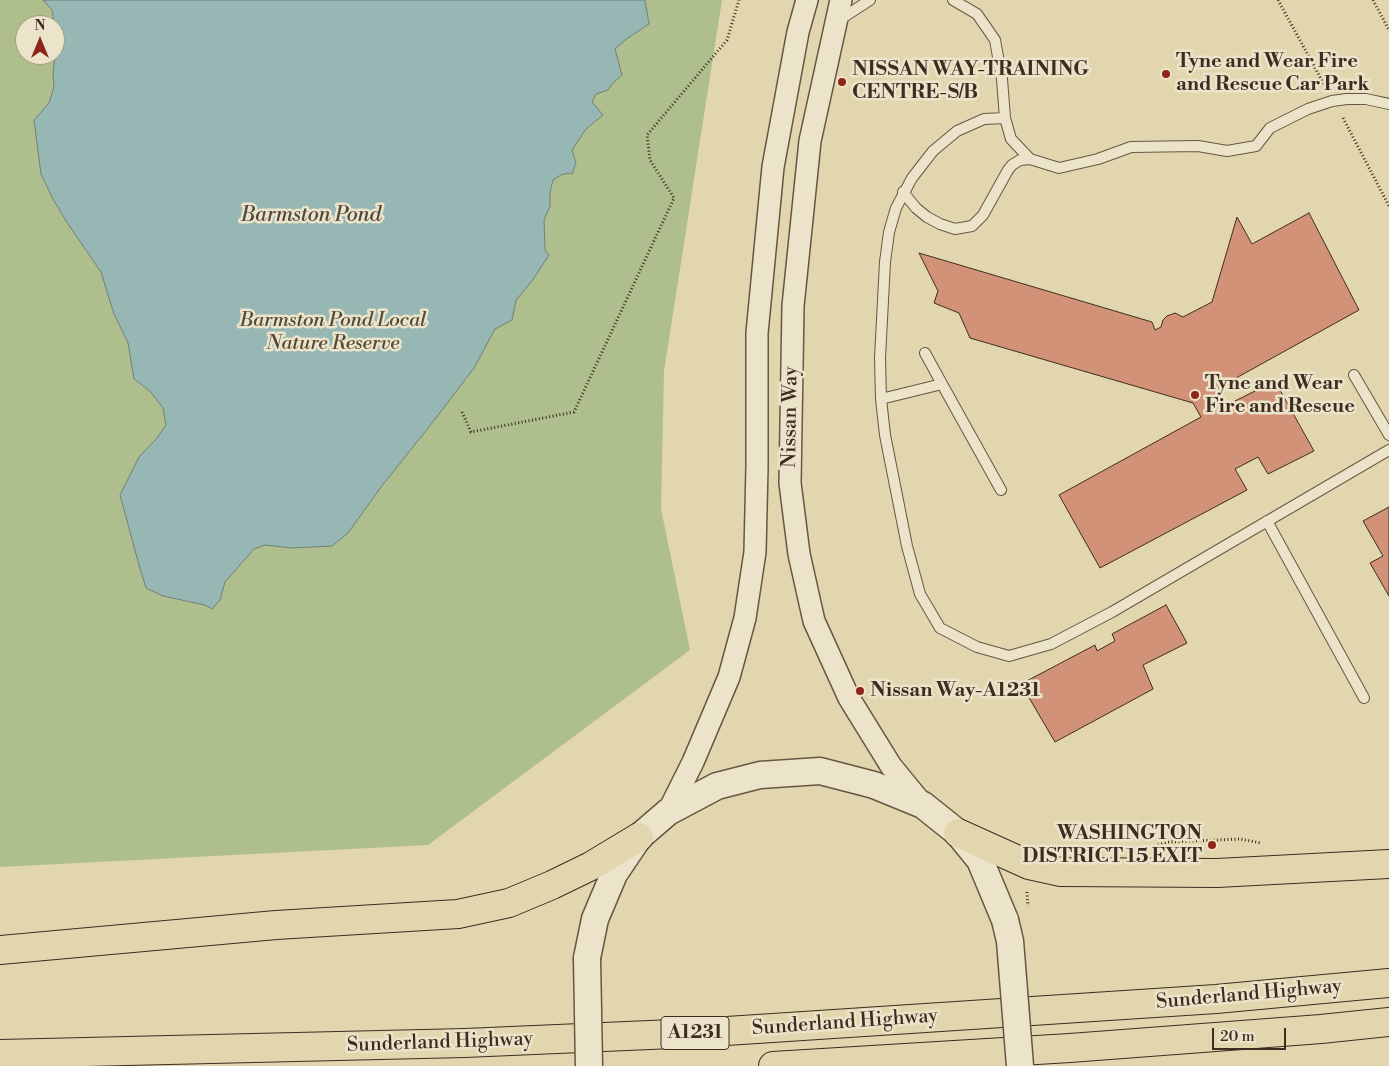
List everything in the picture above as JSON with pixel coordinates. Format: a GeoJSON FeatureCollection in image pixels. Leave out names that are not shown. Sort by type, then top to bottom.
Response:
{"type":"FeatureCollection","features":[{"type":"Feature","properties":{"kind":"highway"},"geometry":{"type":"LineString","coordinates":[[958,833],[1029,865],[1062,872],[1218,873],[1389,864]]}},
{"type":"Feature","properties":{"kind":"highway"},"geometry":{"type":"LineString","coordinates":[[0,950],[276,925],[458,914],[510,903],[591,866],[639,837]]}},
{"type":"Feature","properties":{"kind":"highway","name":"Sunderland Highway"},"geometry":{"type":"LineString","coordinates":[[0,1054],[466,1043],[686,1033],[1216,998],[1389,983]]}},
{"type":"Feature","properties":{"kind":"highway","name":"Sunderland Highway"},"geometry":{"type":"LineString","coordinates":[[773,1066],[1070,1048],[1389,1022]]}},
{"type":"Feature","properties":{"kind":"street","name":"Nissan Way"},"geometry":{"type":"LineString","coordinates":[[668,812],[693,762],[729,677],[745,618],[755,552],[757,333],[771,186],[798,32],[807,0]]}},
{"type":"Feature","properties":{"kind":"street","name":"Nissan Way"},"geometry":{"type":"LineString","coordinates":[[842,0],[810,141],[793,306],[790,483],[799,554],[814,621],[849,698],[891,766],[923,804]]}},
{"type":"Feature","properties":{"kind":"street"},"geometry":{"type":"LineString","coordinates":[[589,1066],[587,958],[595,919],[614,874],[639,837],[668,812],[717,786],[760,775],[820,772],[874,785],[923,804],[958,833],[980,860],[1005,920],[1010,941],[1020,1066]]}},
{"type":"Feature","properties":{"kind":"lane"},"geometry":{"type":"LineString","coordinates":[[836,23],[870,0]]}},
{"type":"Feature","properties":{"kind":"lane"},"geometry":{"type":"LineString","coordinates":[[953,0],[976,14],[995,40],[1002,79],[1005,118],[1011,139],[1030,159]]}},
{"type":"Feature","properties":{"kind":"lane"},"geometry":{"type":"LineString","coordinates":[[903,192],[927,217],[940,224],[955,229],[972,226],[984,215],[1008,170],[1020,160],[1030,159],[1059,168],[1098,159],[1131,147],[1198,146],[1227,151],[1256,146],[1270,128],[1308,109],[1332,101],[1366,99],[1389,104]]}},
{"type":"Feature","properties":{"kind":"lane"},"geometry":{"type":"LineString","coordinates":[[1005,118],[984,119],[957,131],[933,151],[912,178],[896,208],[889,232],[885,262],[880,358],[881,399],[885,435],[907,546],[920,594],[940,628],[977,647],[1009,656],[1051,644],[1112,612],[1389,450]]}},
{"type":"Feature","properties":{"kind":"lane"},"geometry":{"type":"LineString","coordinates":[[925,353],[1001,490]]}},
{"type":"Feature","properties":{"kind":"lane"},"geometry":{"type":"LineString","coordinates":[[1354,375],[1389,435]]}},
{"type":"Feature","properties":{"kind":"lane"},"geometry":{"type":"LineString","coordinates":[[881,399],[942,384]]}},
{"type":"Feature","properties":{"kind":"lane"},"geometry":{"type":"LineString","coordinates":[[1267,521],[1364,698]]}},
{"type":"Feature","properties":{"kind":"path"},"geometry":{"type":"LineString","coordinates":[[462,412],[471,432],[574,412],[674,198],[650,160],[647,135],[727,40],[739,0]]}},
{"type":"Feature","properties":{"kind":"path"},"geometry":{"type":"LineString","coordinates":[[1373,0],[1389,30]]}},
{"type":"Feature","properties":{"kind":"green space","name":"Barmston Pond Local Nature Reserve"},"geometry":{"type":"Polygon","coordinates":[[[0,0],[722,0],[664,371],[661,509],[690,650],[428,845],[0,867],[0,0]]]}},
{"type":"Feature","properties":{"kind":"water","name":"Barmston Pond"},"geometry":{"type":"Polygon","coordinates":[[[43,0],[645,0],[649,24],[615,49],[622,75],[608,90],[596,94],[592,102],[603,115],[586,129],[572,150],[576,163],[572,174],[561,175],[553,180],[550,192],[550,206],[544,220],[545,250],[549,255],[532,281],[516,300],[512,320],[495,329],[474,368],[381,487],[348,533],[332,546],[292,548],[265,545],[254,549],[225,582],[220,600],[212,609],[205,605],[163,596],[146,588],[120,495],[139,457],[157,438],[166,425],[163,408],[150,391],[134,379],[128,343],[114,314],[101,272],[66,221],[41,174],[34,120],[49,103],[54,87],[54,65],[65,65],[65,15],[53,15],[52,10],[43,0]]]}},
{"type":"Feature","properties":{"kind":"building","name":"Tyne and Wear Fire and Rescue"},"geometry":{"type":"Polygon","coordinates":[[[1309,213],[1359,310],[1218,388],[1227,405],[1275,381],[1314,451],[1268,474],[1258,457],[1235,469],[1247,490],[1100,568],[1059,495],[1201,417],[1193,403],[970,338],[959,313],[934,303],[938,291],[919,253],[1152,322],[1155,330],[1161,327],[1163,320],[1167,316],[1175,313],[1183,317],[1212,302],[1237,217],[1252,244],[1309,213]]]}},
{"type":"Feature","properties":{"kind":"building"},"geometry":{"type":"Polygon","coordinates":[[[1389,507],[1389,596],[1370,563],[1383,556],[1363,521],[1389,507]]]}},
{"type":"Feature","properties":{"kind":"building"},"geometry":{"type":"Polygon","coordinates":[[[1166,605],[1187,643],[1143,665],[1153,689],[1055,742],[1021,684],[1095,645],[1097,651],[1115,641],[1112,634],[1166,605]]]}},
{"type":"Feature","properties":{"kind":"place","name":"Tyne and Wear Fire and Rescue Car Park"},"geometry":{"type":"Point","coordinates":[1166,74]}},
{"type":"Feature","properties":{"kind":"place","name":"NISSAN WAY-TRAINING CENTRE-S/B"},"geometry":{"type":"Point","coordinates":[842,82]}},
{"type":"Feature","properties":{"kind":"place","name":"Tyne and Wear Fire and Rescue"},"geometry":{"type":"Point","coordinates":[1195,395]}},
{"type":"Feature","properties":{"kind":"place","name":"Nissan Way-A1231"},"geometry":{"type":"Point","coordinates":[860,691]}},
{"type":"Feature","properties":{"kind":"place","name":"WASHINGTON DISTRICT 15 EXIT"},"geometry":{"type":"Point","coordinates":[1212,845]}}]}
